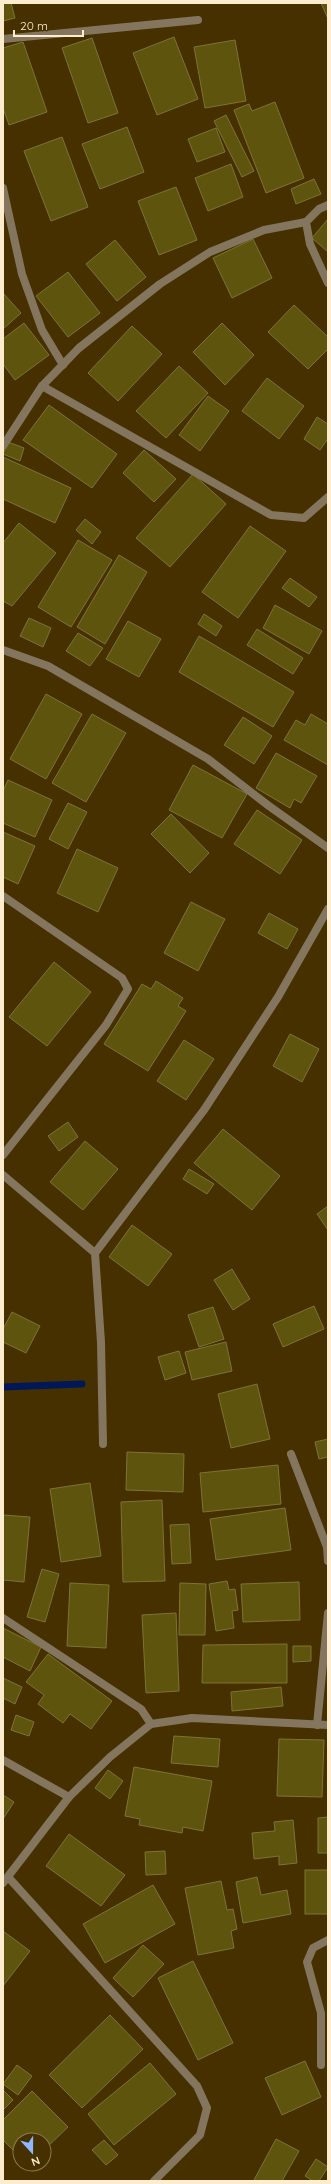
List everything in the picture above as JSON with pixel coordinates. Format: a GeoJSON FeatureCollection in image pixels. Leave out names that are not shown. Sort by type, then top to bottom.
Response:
{"type":"FeatureCollection","features":[{"type":"Feature","properties":{"kind":"street"},"geometry":{"type":"LineString","coordinates":[[3,39],[198,20]]}},
{"type":"Feature","properties":{"kind":"street"},"geometry":{"type":"LineString","coordinates":[[3,188],[22,274],[42,330],[63,365]]}},
{"type":"Feature","properties":{"kind":"street"},"geometry":{"type":"LineString","coordinates":[[3,446],[42,386],[80,348],[160,284],[210,252],[264,230],[306,222],[319,209],[328,204]]}},
{"type":"Feature","properties":{"kind":"street"},"geometry":{"type":"LineString","coordinates":[[306,222],[310,244],[328,283]]}},
{"type":"Feature","properties":{"kind":"street"},"geometry":{"type":"LineString","coordinates":[[42,386],[271,515],[304,518],[328,497]]}},
{"type":"Feature","properties":{"kind":"street"},"geometry":{"type":"LineString","coordinates":[[3,650],[48,666],[208,759],[269,806],[328,848]]}},
{"type":"Feature","properties":{"kind":"street"},"geometry":{"type":"LineString","coordinates":[[3,896],[122,978],[128,989],[106,1025],[3,1155]]}},
{"type":"Feature","properties":{"kind":"street"},"geometry":{"type":"LineString","coordinates":[[103,1444],[101,1342],[95,1253],[204,1110],[278,997],[328,909]]}},
{"type":"Feature","properties":{"kind":"street"},"geometry":{"type":"LineString","coordinates":[[3,1175],[95,1253]]}},
{"type":"Feature","properties":{"kind":"street"},"geometry":{"type":"LineString","coordinates":[[291,1454],[327,1547],[328,1560]]}},
{"type":"Feature","properties":{"kind":"street"},"geometry":{"type":"LineString","coordinates":[[317,1725],[328,1613]]}},
{"type":"Feature","properties":{"kind":"street"},"geometry":{"type":"LineString","coordinates":[[3,1618],[141,1709],[151,1724]]}},
{"type":"Feature","properties":{"kind":"street"},"geometry":{"type":"LineString","coordinates":[[154,2181],[200,2135],[207,2108],[197,2086],[6,1880],[69,1797],[110,1757],[151,1724],[192,1718],[317,1725],[328,1724]]}},
{"type":"Feature","properties":{"kind":"street"},"geometry":{"type":"LineString","coordinates":[[3,1760],[69,1797]]}},
{"type":"Feature","properties":{"kind":"street"},"geometry":{"type":"LineString","coordinates":[[321,2065],[321,2013],[307,1962],[313,1948],[328,1940]]}},
{"type":"Feature","properties":{"kind":"building"},"geometry":{"type":"Polygon","coordinates":[[[3,3],[11,3],[15,18],[3,21],[3,3]]]}},
{"type":"Feature","properties":{"kind":"building"},"geometry":{"type":"Polygon","coordinates":[[[321,3],[328,3],[328,19],[321,3]]]}},
{"type":"Feature","properties":{"kind":"building"},"geometry":{"type":"Polygon","coordinates":[[[174,37],[198,99],[157,115],[133,53],[174,37]]]}},
{"type":"Feature","properties":{"kind":"building"},"geometry":{"type":"Polygon","coordinates":[[[92,38],[118,113],[88,123],[62,48],[92,38]]]}},
{"type":"Feature","properties":{"kind":"building"},"geometry":{"type":"Polygon","coordinates":[[[235,40],[246,101],[205,108],[194,47],[235,40]]]}},
{"type":"Feature","properties":{"kind":"building"},"geometry":{"type":"Polygon","coordinates":[[[23,42],[47,112],[9,125],[3,108],[3,48],[23,42]]]}},
{"type":"Feature","properties":{"kind":"building"},"geometry":{"type":"Polygon","coordinates":[[[275,102],[304,178],[266,193],[234,110],[249,104],[252,111],[275,102]]]}},
{"type":"Feature","properties":{"kind":"building"},"geometry":{"type":"Polygon","coordinates":[[[226,115],[254,171],[242,177],[214,121],[226,115]]]}},
{"type":"Feature","properties":{"kind":"building"},"geometry":{"type":"Polygon","coordinates":[[[127,127],[144,172],[100,189],[82,144],[127,127]]]}},
{"type":"Feature","properties":{"kind":"building"},"geometry":{"type":"Polygon","coordinates":[[[216,128],[225,152],[197,162],[188,139],[216,128]]]}},
{"type":"Feature","properties":{"kind":"building"},"geometry":{"type":"Polygon","coordinates":[[[62,137],[88,207],[51,221],[24,151],[62,137]]]}},
{"type":"Feature","properties":{"kind":"building"},"geometry":{"type":"Polygon","coordinates":[[[231,164],[243,197],[208,211],[195,178],[231,164]]]}},
{"type":"Feature","properties":{"kind":"building"},"geometry":{"type":"Polygon","coordinates":[[[314,179],[321,194],[296,204],[291,189],[314,179]]]}},
{"type":"Feature","properties":{"kind":"building"},"geometry":{"type":"Polygon","coordinates":[[[176,187],[197,240],[159,255],[138,201],[176,187]]]}},
{"type":"Feature","properties":{"kind":"building"},"geometry":{"type":"Polygon","coordinates":[[[328,219],[328,252],[312,238],[328,219]]]}},
{"type":"Feature","properties":{"kind":"building"},"geometry":{"type":"Polygon","coordinates":[[[253,239],[272,278],[232,298],[213,258],[253,239]]]}},
{"type":"Feature","properties":{"kind":"building"},"geometry":{"type":"Polygon","coordinates":[[[115,240],[146,277],[117,301],[86,264],[115,240]]]}},
{"type":"Feature","properties":{"kind":"building"},"geometry":{"type":"Polygon","coordinates":[[[68,272],[100,313],[68,337],[36,296],[68,272]]]}},
{"type":"Feature","properties":{"kind":"building"},"geometry":{"type":"Polygon","coordinates":[[[3,293],[21,313],[3,329],[3,293]]]}},
{"type":"Feature","properties":{"kind":"building"},"geometry":{"type":"Polygon","coordinates":[[[294,305],[328,337],[328,349],[308,369],[268,332],[294,305]]]}},
{"type":"Feature","properties":{"kind":"building"},"geometry":{"type":"Polygon","coordinates":[[[24,323],[49,355],[15,380],[3,364],[3,339],[24,323]]]}},
{"type":"Feature","properties":{"kind":"building"},"geometry":{"type":"Polygon","coordinates":[[[222,323],[254,355],[225,385],[193,352],[222,323]]]}},
{"type":"Feature","properties":{"kind":"building"},"geometry":{"type":"Polygon","coordinates":[[[132,326],[162,354],[118,401],[88,373],[132,326]]]}},
{"type":"Feature","properties":{"kind":"building"},"geometry":{"type":"Polygon","coordinates":[[[179,366],[208,393],[166,438],[136,411],[179,366]]]}},
{"type":"Feature","properties":{"kind":"building"},"geometry":{"type":"Polygon","coordinates":[[[267,378],[304,406],[279,439],[242,411],[267,378]]]}},
{"type":"Feature","properties":{"kind":"building"},"geometry":{"type":"Polygon","coordinates":[[[208,396],[229,411],[200,451],[179,435],[208,396]]]}},
{"type":"Feature","properties":{"kind":"building"},"geometry":{"type":"Polygon","coordinates":[[[49,405],[117,454],[92,488],[23,440],[49,405]]]}},
{"type":"Feature","properties":{"kind":"building"},"geometry":{"type":"Polygon","coordinates":[[[317,417],[328,424],[328,440],[320,450],[304,439],[317,417]]]}},
{"type":"Feature","properties":{"kind":"building"},"geometry":{"type":"Polygon","coordinates":[[[8,442],[24,448],[20,461],[3,454],[8,442]]]}},
{"type":"Feature","properties":{"kind":"building"},"geometry":{"type":"Polygon","coordinates":[[[144,450],[176,479],[154,502],[123,473],[144,450]]]}},
{"type":"Feature","properties":{"kind":"building"},"geometry":{"type":"Polygon","coordinates":[[[3,457],[71,488],[55,523],[3,499],[3,457]]]}},
{"type":"Feature","properties":{"kind":"building"},"geometry":{"type":"Polygon","coordinates":[[[193,474],[226,504],[170,567],[136,538],[193,474]]]}},
{"type":"Feature","properties":{"kind":"building"},"geometry":{"type":"Polygon","coordinates":[[[85,519],[101,532],[92,544],[76,530],[85,519]]]}},
{"type":"Feature","properties":{"kind":"building"},"geometry":{"type":"Polygon","coordinates":[[[19,523],[56,553],[12,606],[3,601],[3,543],[19,523]]]}},
{"type":"Feature","properties":{"kind":"building"},"geometry":{"type":"Polygon","coordinates":[[[250,526],[286,551],[238,618],[202,592],[250,526]]]}},
{"type":"Feature","properties":{"kind":"building"},"geometry":{"type":"Polygon","coordinates":[[[78,540],[112,560],[71,627],[38,607],[78,540]]]}},
{"type":"Feature","properties":{"kind":"building"},"geometry":{"type":"Polygon","coordinates":[[[119,555],[147,572],[105,644],[77,627],[119,555]]]}},
{"type":"Feature","properties":{"kind":"building"},"geometry":{"type":"Polygon","coordinates":[[[290,578],[317,597],[309,607],[282,588],[290,578]]]}},
{"type":"Feature","properties":{"kind":"building"},"geometry":{"type":"Polygon","coordinates":[[[275,605],[322,631],[309,654],[263,628],[275,605]]]}},
{"type":"Feature","properties":{"kind":"building"},"geometry":{"type":"Polygon","coordinates":[[[204,614],[222,626],[216,636],[198,624],[204,614]]]}},
{"type":"Feature","properties":{"kind":"building"},"geometry":{"type":"Polygon","coordinates":[[[29,618],[51,628],[43,647],[20,636],[29,618]]]}},
{"type":"Feature","properties":{"kind":"building"},"geometry":{"type":"Polygon","coordinates":[[[128,621],[161,639],[139,677],[106,659],[128,621]]]}},
{"type":"Feature","properties":{"kind":"building"},"geometry":{"type":"Polygon","coordinates":[[[257,629],[303,658],[293,674],[247,645],[257,629]]]}},
{"type":"Feature","properties":{"kind":"building"},"geometry":{"type":"Polygon","coordinates":[[[78,633],[103,648],[90,666],[66,651],[78,633]]]}},
{"type":"Feature","properties":{"kind":"building"},"geometry":{"type":"Polygon","coordinates":[[[199,636],[294,692],[273,727],[179,672],[199,636]]]}},
{"type":"Feature","properties":{"kind":"building"},"geometry":{"type":"Polygon","coordinates":[[[46,694],[82,714],[46,779],[10,759],[46,694]]]}},
{"type":"Feature","properties":{"kind":"building"},"geometry":{"type":"Polygon","coordinates":[[[92,714],[126,733],[86,802],[52,783],[92,714]]]}},
{"type":"Feature","properties":{"kind":"building"},"geometry":{"type":"Polygon","coordinates":[[[311,714],[328,724],[328,765],[284,740],[296,720],[305,725],[311,714]]]}},
{"type":"Feature","properties":{"kind":"building"},"geometry":{"type":"Polygon","coordinates":[[[243,717],[272,736],[254,764],[224,745],[243,717]]]}},
{"type":"Feature","properties":{"kind":"building"},"geometry":{"type":"Polygon","coordinates":[[[276,753],[317,776],[301,803],[294,799],[290,808],[256,788],[276,753]]]}},
{"type":"Feature","properties":{"kind":"building"},"geometry":{"type":"Polygon","coordinates":[[[193,765],[247,794],[222,838],[169,810],[193,765]]]}},
{"type":"Feature","properties":{"kind":"building"},"geometry":{"type":"Polygon","coordinates":[[[8,780],[52,800],[35,837],[3,823],[3,791],[8,780]]]}},
{"type":"Feature","properties":{"kind":"building"},"geometry":{"type":"Polygon","coordinates":[[[68,803],[87,812],[68,849],[49,839],[68,803]]]}},
{"type":"Feature","properties":{"kind":"building"},"geometry":{"type":"Polygon","coordinates":[[[257,810],[302,840],[280,874],[234,844],[257,810]]]}},
{"type":"Feature","properties":{"kind":"building"},"geometry":{"type":"Polygon","coordinates":[[[171,814],[209,853],[190,873],[151,834],[171,814]]]}},
{"type":"Feature","properties":{"kind":"building"},"geometry":{"type":"Polygon","coordinates":[[[3,832],[35,846],[18,884],[3,877],[3,832]]]}},
{"type":"Feature","properties":{"kind":"building"},"geometry":{"type":"Polygon","coordinates":[[[77,849],[118,868],[98,912],[57,893],[77,849]]]}},
{"type":"Feature","properties":{"kind":"building"},"geometry":{"type":"Polygon","coordinates":[[[191,902],[225,919],[198,971],[164,953],[191,902]]]}},
{"type":"Feature","properties":{"kind":"building"},"geometry":{"type":"Polygon","coordinates":[[[269,913],[298,929],[287,949],[258,933],[269,913]]]}},
{"type":"Feature","properties":{"kind":"building"},"geometry":{"type":"Polygon","coordinates":[[[54,962],[91,992],[47,1046],[9,1017],[54,962]]]}},
{"type":"Feature","properties":{"kind":"building"},"geometry":{"type":"Polygon","coordinates":[[[156,981],[183,998],[178,1006],[186,1011],[148,1071],[104,1044],[142,984],[151,989],[156,981]]]}},
{"type":"Feature","properties":{"kind":"building"},"geometry":{"type":"Polygon","coordinates":[[[290,1034],[319,1049],[302,1082],[273,1066],[290,1034]]]}},
{"type":"Feature","properties":{"kind":"building"},"geometry":{"type":"Polygon","coordinates":[[[184,1040],[214,1059],[186,1100],[157,1081],[184,1040]]]}},
{"type":"Feature","properties":{"kind":"building"},"geometry":{"type":"Polygon","coordinates":[[[68,1122],[78,1137],[59,1151],[48,1136],[68,1122]]]}},
{"type":"Feature","properties":{"kind":"building"},"geometry":{"type":"Polygon","coordinates":[[[223,1129],[280,1176],[252,1210],[194,1163],[223,1129]]]}},
{"type":"Feature","properties":{"kind":"building"},"geometry":{"type":"Polygon","coordinates":[[[85,1141],[118,1169],[83,1210],[50,1182],[85,1141]]]}},
{"type":"Feature","properties":{"kind":"building"},"geometry":{"type":"Polygon","coordinates":[[[189,1169],[214,1184],[207,1194],[183,1179],[189,1169]]]}},
{"type":"Feature","properties":{"kind":"building"},"geometry":{"type":"Polygon","coordinates":[[[328,1206],[328,1230],[317,1214],[328,1206]]]}},
{"type":"Feature","properties":{"kind":"building"},"geometry":{"type":"Polygon","coordinates":[[[132,1225],[172,1254],[148,1286],[109,1257],[132,1225]]]}},
{"type":"Feature","properties":{"kind":"building"},"geometry":{"type":"Polygon","coordinates":[[[232,1269],[250,1299],[233,1310],[214,1280],[232,1269]]]}},
{"type":"Feature","properties":{"kind":"building"},"geometry":{"type":"Polygon","coordinates":[[[314,1306],[324,1329],[283,1347],[273,1324],[314,1306]]]}},
{"type":"Feature","properties":{"kind":"building"},"geometry":{"type":"Polygon","coordinates":[[[213,1307],[224,1339],[199,1347],[188,1315],[213,1307]]]}},
{"type":"Feature","properties":{"kind":"building"},"geometry":{"type":"Polygon","coordinates":[[[12,1312],[40,1326],[26,1353],[3,1342],[3,1329],[12,1312]]]}},
{"type":"Feature","properties":{"kind":"building"},"geometry":{"type":"Polygon","coordinates":[[[226,1342],[232,1371],[192,1380],[185,1352],[226,1342]]]}},
{"type":"Feature","properties":{"kind":"building"},"geometry":{"type":"Polygon","coordinates":[[[179,1351],[186,1373],[165,1380],[158,1357],[179,1351]]]}},
{"type":"Feature","properties":{"kind":"building"},"geometry":{"type":"Polygon","coordinates":[[[257,1384],[270,1439],[231,1448],[218,1394],[257,1384]]]}},
{"type":"Feature","properties":{"kind":"building"},"geometry":{"type":"Polygon","coordinates":[[[328,1439],[328,1457],[319,1459],[315,1442],[328,1439]]]}},
{"type":"Feature","properties":{"kind":"building"},"geometry":{"type":"Polygon","coordinates":[[[127,1452],[184,1454],[183,1492],[126,1490],[127,1452]]]}},
{"type":"Feature","properties":{"kind":"building"},"geometry":{"type":"Polygon","coordinates":[[[278,1465],[281,1504],[203,1512],[200,1473],[278,1465]]]}},
{"type":"Feature","properties":{"kind":"building"},"geometry":{"type":"Polygon","coordinates":[[[90,1483],[101,1556],[61,1562],[50,1489],[90,1483]]]}},
{"type":"Feature","properties":{"kind":"building"},"geometry":{"type":"Polygon","coordinates":[[[162,1500],[165,1581],[123,1582],[121,1502],[162,1500]]]}},
{"type":"Feature","properties":{"kind":"building"},"geometry":{"type":"Polygon","coordinates":[[[285,1508],[291,1550],[216,1560],[210,1519],[285,1508]]]}},
{"type":"Feature","properties":{"kind":"building"},"geometry":{"type":"Polygon","coordinates":[[[3,1515],[30,1517],[24,1582],[3,1580],[3,1515]]]}},
{"type":"Feature","properties":{"kind":"building"},"geometry":{"type":"Polygon","coordinates":[[[189,1524],[191,1563],[172,1564],[170,1525],[189,1524]]]}},
{"type":"Feature","properties":{"kind":"building"},"geometry":{"type":"Polygon","coordinates":[[[42,1569],[59,1574],[45,1622],[27,1617],[42,1569]]]}},
{"type":"Feature","properties":{"kind":"building"},"geometry":{"type":"Polygon","coordinates":[[[227,1581],[229,1590],[235,1589],[238,1610],[232,1611],[234,1628],[216,1631],[209,1584],[227,1581]]]}},
{"type":"Feature","properties":{"kind":"building"},"geometry":{"type":"Polygon","coordinates":[[[299,1582],[300,1620],[243,1622],[241,1584],[299,1582]]]}},
{"type":"Feature","properties":{"kind":"building"},"geometry":{"type":"Polygon","coordinates":[[[70,1583],[109,1585],[106,1648],[67,1646],[70,1583]]]}},
{"type":"Feature","properties":{"kind":"building"},"geometry":{"type":"Polygon","coordinates":[[[180,1583],[206,1584],[205,1635],[179,1635],[180,1583]]]}},
{"type":"Feature","properties":{"kind":"building"},"geometry":{"type":"Polygon","coordinates":[[[176,1613],[179,1691],[146,1693],[142,1615],[176,1613]]]}},
{"type":"Feature","properties":{"kind":"building"},"geometry":{"type":"Polygon","coordinates":[[[3,1628],[41,1647],[30,1671],[3,1657],[3,1628]]]}},
{"type":"Feature","properties":{"kind":"building"},"geometry":{"type":"Polygon","coordinates":[[[287,1644],[287,1683],[202,1683],[203,1645],[287,1644]]]}},
{"type":"Feature","properties":{"kind":"building"},"geometry":{"type":"Polygon","coordinates":[[[293,1646],[311,1646],[311,1661],[293,1662],[293,1646]]]}},
{"type":"Feature","properties":{"kind":"building"},"geometry":{"type":"Polygon","coordinates":[[[48,1654],[112,1701],[91,1729],[70,1714],[63,1723],[38,1704],[44,1695],[26,1682],[48,1654]]]}},
{"type":"Feature","properties":{"kind":"building"},"geometry":{"type":"Polygon","coordinates":[[[3,1678],[22,1687],[15,1704],[3,1698],[3,1678]]]}},
{"type":"Feature","properties":{"kind":"building"},"geometry":{"type":"Polygon","coordinates":[[[281,1687],[283,1706],[232,1711],[231,1692],[281,1687]]]}},
{"type":"Feature","properties":{"kind":"building"},"geometry":{"type":"Polygon","coordinates":[[[16,1715],[34,1722],[29,1736],[11,1730],[16,1715]]]}},
{"type":"Feature","properties":{"kind":"building"},"geometry":{"type":"Polygon","coordinates":[[[174,1736],[220,1739],[218,1767],[171,1763],[174,1736]]]}},
{"type":"Feature","properties":{"kind":"building"},"geometry":{"type":"Polygon","coordinates":[[[279,1739],[324,1740],[322,1797],[277,1796],[279,1739]]]}},
{"type":"Feature","properties":{"kind":"building"},"geometry":{"type":"Polygon","coordinates":[[[134,1767],[212,1781],[203,1831],[183,1827],[182,1833],[139,1825],[140,1819],[125,1816],[134,1767]]]}},
{"type":"Feature","properties":{"kind":"building"},"geometry":{"type":"Polygon","coordinates":[[[108,1770],[123,1781],[110,1799],[95,1788],[108,1770]]]}},
{"type":"Feature","properties":{"kind":"building"},"geometry":{"type":"Polygon","coordinates":[[[3,1795],[14,1802],[3,1819],[3,1795]]]}},
{"type":"Feature","properties":{"kind":"building"},"geometry":{"type":"Polygon","coordinates":[[[328,1817],[328,1853],[318,1853],[318,1818],[328,1817]]]}},
{"type":"Feature","properties":{"kind":"building"},"geometry":{"type":"Polygon","coordinates":[[[293,1820],[297,1863],[279,1865],[279,1856],[254,1859],[252,1833],[275,1831],[274,1822],[293,1820]]]}},
{"type":"Feature","properties":{"kind":"building"},"geometry":{"type":"Polygon","coordinates":[[[69,1834],[125,1875],[101,1906],[46,1866],[69,1834]]]}},
{"type":"Feature","properties":{"kind":"building"},"geometry":{"type":"Polygon","coordinates":[[[165,1851],[166,1874],[146,1875],[145,1852],[165,1851]]]}},
{"type":"Feature","properties":{"kind":"building"},"geometry":{"type":"Polygon","coordinates":[[[305,1870],[328,1870],[328,1914],[305,1914],[305,1870]]]}},
{"type":"Feature","properties":{"kind":"building"},"geometry":{"type":"Polygon","coordinates":[[[257,1877],[261,1895],[287,1890],[291,1914],[243,1923],[236,1882],[257,1877]]]}},
{"type":"Feature","properties":{"kind":"building"},"geometry":{"type":"Polygon","coordinates":[[[221,1881],[227,1910],[233,1909],[237,1929],[231,1931],[234,1948],[198,1955],[185,1888],[221,1881]]]}},
{"type":"Feature","properties":{"kind":"building"},"geometry":{"type":"Polygon","coordinates":[[[153,1885],[175,1924],[105,1963],[83,1924],[153,1885]]]}},
{"type":"Feature","properties":{"kind":"building"},"geometry":{"type":"Polygon","coordinates":[[[3,1931],[30,1951],[3,1986],[3,1931]]]}},
{"type":"Feature","properties":{"kind":"building"},"geometry":{"type":"Polygon","coordinates":[[[143,1945],[164,1964],[133,1997],[113,1978],[143,1945]]]}},
{"type":"Feature","properties":{"kind":"building"},"geometry":{"type":"Polygon","coordinates":[[[193,1961],[233,2043],[198,2060],[158,1978],[193,1961]]]}},
{"type":"Feature","properties":{"kind":"building"},"geometry":{"type":"Polygon","coordinates":[[[110,2015],[143,2049],[82,2108],[49,2075],[110,2015]]]}},
{"type":"Feature","properties":{"kind":"building"},"geometry":{"type":"Polygon","coordinates":[[[305,2061],[321,2097],[282,2115],[265,2078],[305,2061]]]}},
{"type":"Feature","properties":{"kind":"building"},"geometry":{"type":"Polygon","coordinates":[[[150,2063],[176,2094],[114,2145],[88,2114],[150,2063]]]}},
{"type":"Feature","properties":{"kind":"building"},"geometry":{"type":"Polygon","coordinates":[[[17,2065],[32,2076],[18,2095],[3,2084],[17,2065]]]}},
{"type":"Feature","properties":{"kind":"building"},"geometry":{"type":"Polygon","coordinates":[[[3,2090],[13,2100],[3,2110],[3,2090]]]}},
{"type":"Feature","properties":{"kind":"building"},"geometry":{"type":"Polygon","coordinates":[[[32,2091],[68,2127],[52,2142],[52,2132],[12,2132],[12,2149],[3,2140],[3,2120],[32,2091]]]}},
{"type":"Feature","properties":{"kind":"building"},"geometry":{"type":"Polygon","coordinates":[[[276,2139],[299,2151],[282,2181],[254,2180],[276,2139]]]}},
{"type":"Feature","properties":{"kind":"building"},"geometry":{"type":"Polygon","coordinates":[[[104,2140],[118,2155],[106,2165],[92,2150],[104,2140]]]}},
{"type":"Feature","properties":{"kind":"building"},"geometry":{"type":"Polygon","coordinates":[[[316,2159],[328,2167],[319,2181],[313,2181],[305,2176],[316,2159]]]}},
{"type":"Feature","properties":{"kind":"waterway"},"geometry":{"type":"LineString","coordinates":[[3,1387],[82,1384]]}}]}
